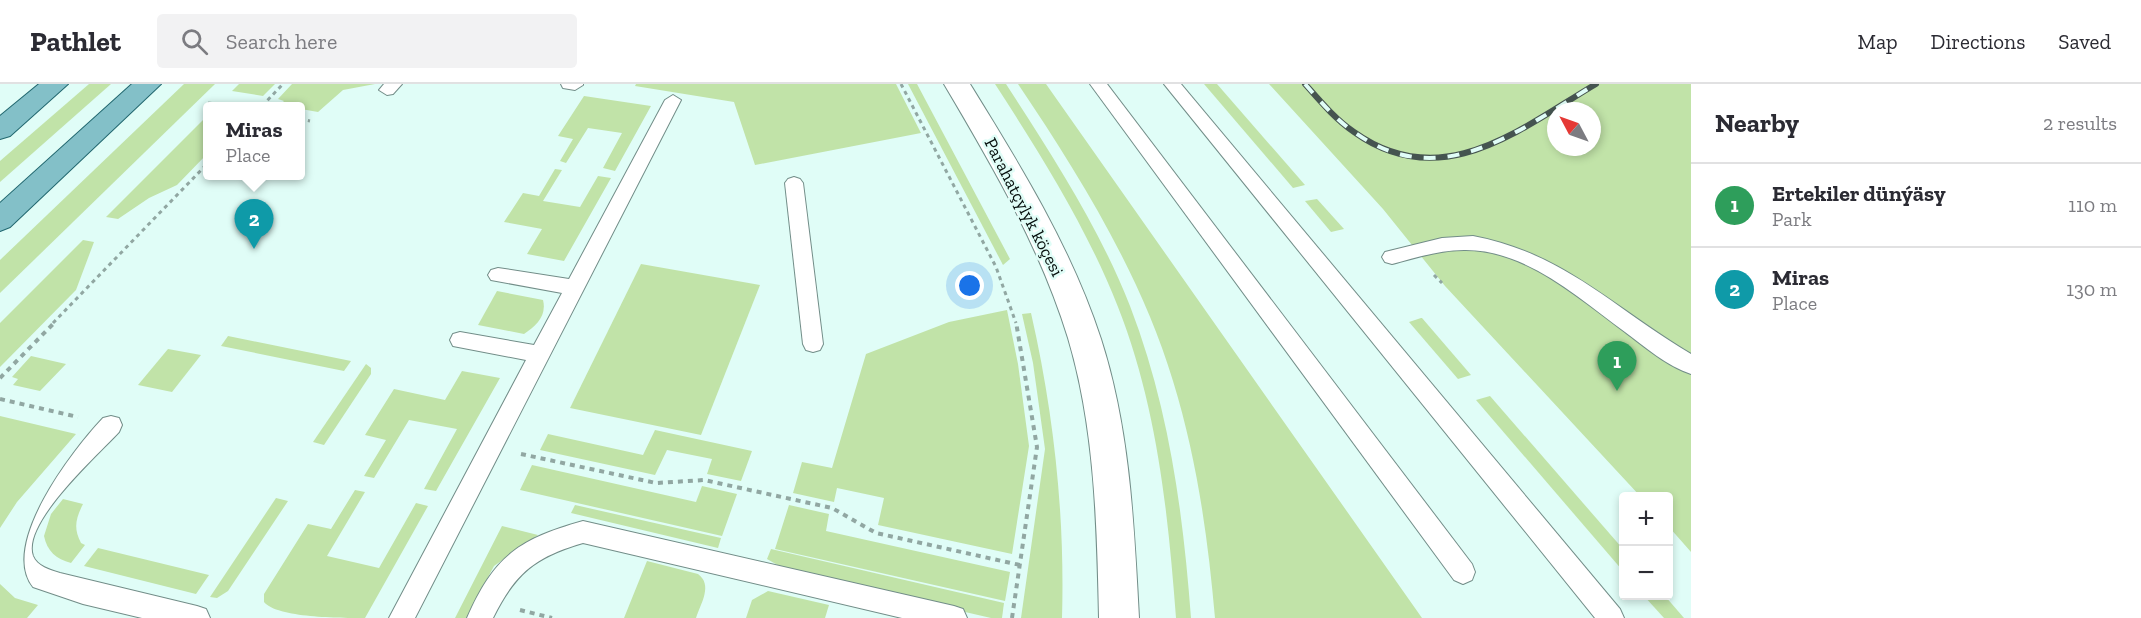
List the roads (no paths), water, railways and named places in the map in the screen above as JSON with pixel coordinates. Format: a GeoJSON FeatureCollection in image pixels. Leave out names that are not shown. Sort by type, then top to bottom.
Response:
{"type":"FeatureCollection","features":[{"type":"Feature","properties":{"kind":"main road"},"geometry":{"type":"LineString","coordinates":[[0,130],[55,84]]}},
{"type":"Feature","properties":{"kind":"main road"},"geometry":{"type":"LineString","coordinates":[[0,220],[148,84]]}},
{"type":"Feature","properties":{"kind":"street","name":"Parahatçylyk köçesi"},"geometry":{"type":"LineString","coordinates":[[957,84],[1044,238],[1064,285],[1095,377],[1109,455],[1119,618]]}},
{"type":"Feature","properties":{"kind":"lane"},"geometry":{"type":"LineString","coordinates":[[1098,84],[1463,572]]}},
{"type":"Feature","properties":{"kind":"lane"},"geometry":{"type":"LineString","coordinates":[[1172,84],[1611,618]]}},
{"type":"Feature","properties":{"kind":"lane"},"geometry":{"type":"LineString","coordinates":[[402,618],[673,100]]}},
{"type":"Feature","properties":{"kind":"lane"},"geometry":{"type":"LineString","coordinates":[[794,183],[813,344]]}},
{"type":"Feature","properties":{"kind":"lane"},"geometry":{"type":"LineString","coordinates":[[1392,256],[1455,243],[1473,243],[1511,252],[1558,275],[1664,349],[1691,365]]}},
{"type":"Feature","properties":{"kind":"lane"},"geometry":{"type":"LineString","coordinates":[[498,275],[575,288]]}},
{"type":"Feature","properties":{"kind":"lane"},"geometry":{"type":"LineString","coordinates":[[460,340],[540,354]]}},
{"type":"Feature","properties":{"kind":"lane"},"geometry":{"type":"LineString","coordinates":[[111,424],[39,505],[21,536],[22,562],[31,573],[59,585],[197,618]]}},
{"type":"Feature","properties":{"kind":"lane"},"geometry":{"type":"LineString","coordinates":[[480,618],[499,580],[520,559],[543,544],[583,532],[954,618]]}},
{"type":"Feature","properties":{"kind":"railway"},"geometry":{"type":"LineString","coordinates":[[1305,84],[1334,116],[1354,132],[1387,150],[1418,157],[1449,156],[1480,148],[1509,136],[1596,84]]}},
{"type":"Feature","properties":{"kind":"place","name":"Miras"},"geometry":{"type":"Point","coordinates":[254,249]}},
{"type":"Feature","properties":{"kind":"place","name":"Ertekiler dünýäsy"},"geometry":{"type":"Point","coordinates":[1617,391]}}]}
